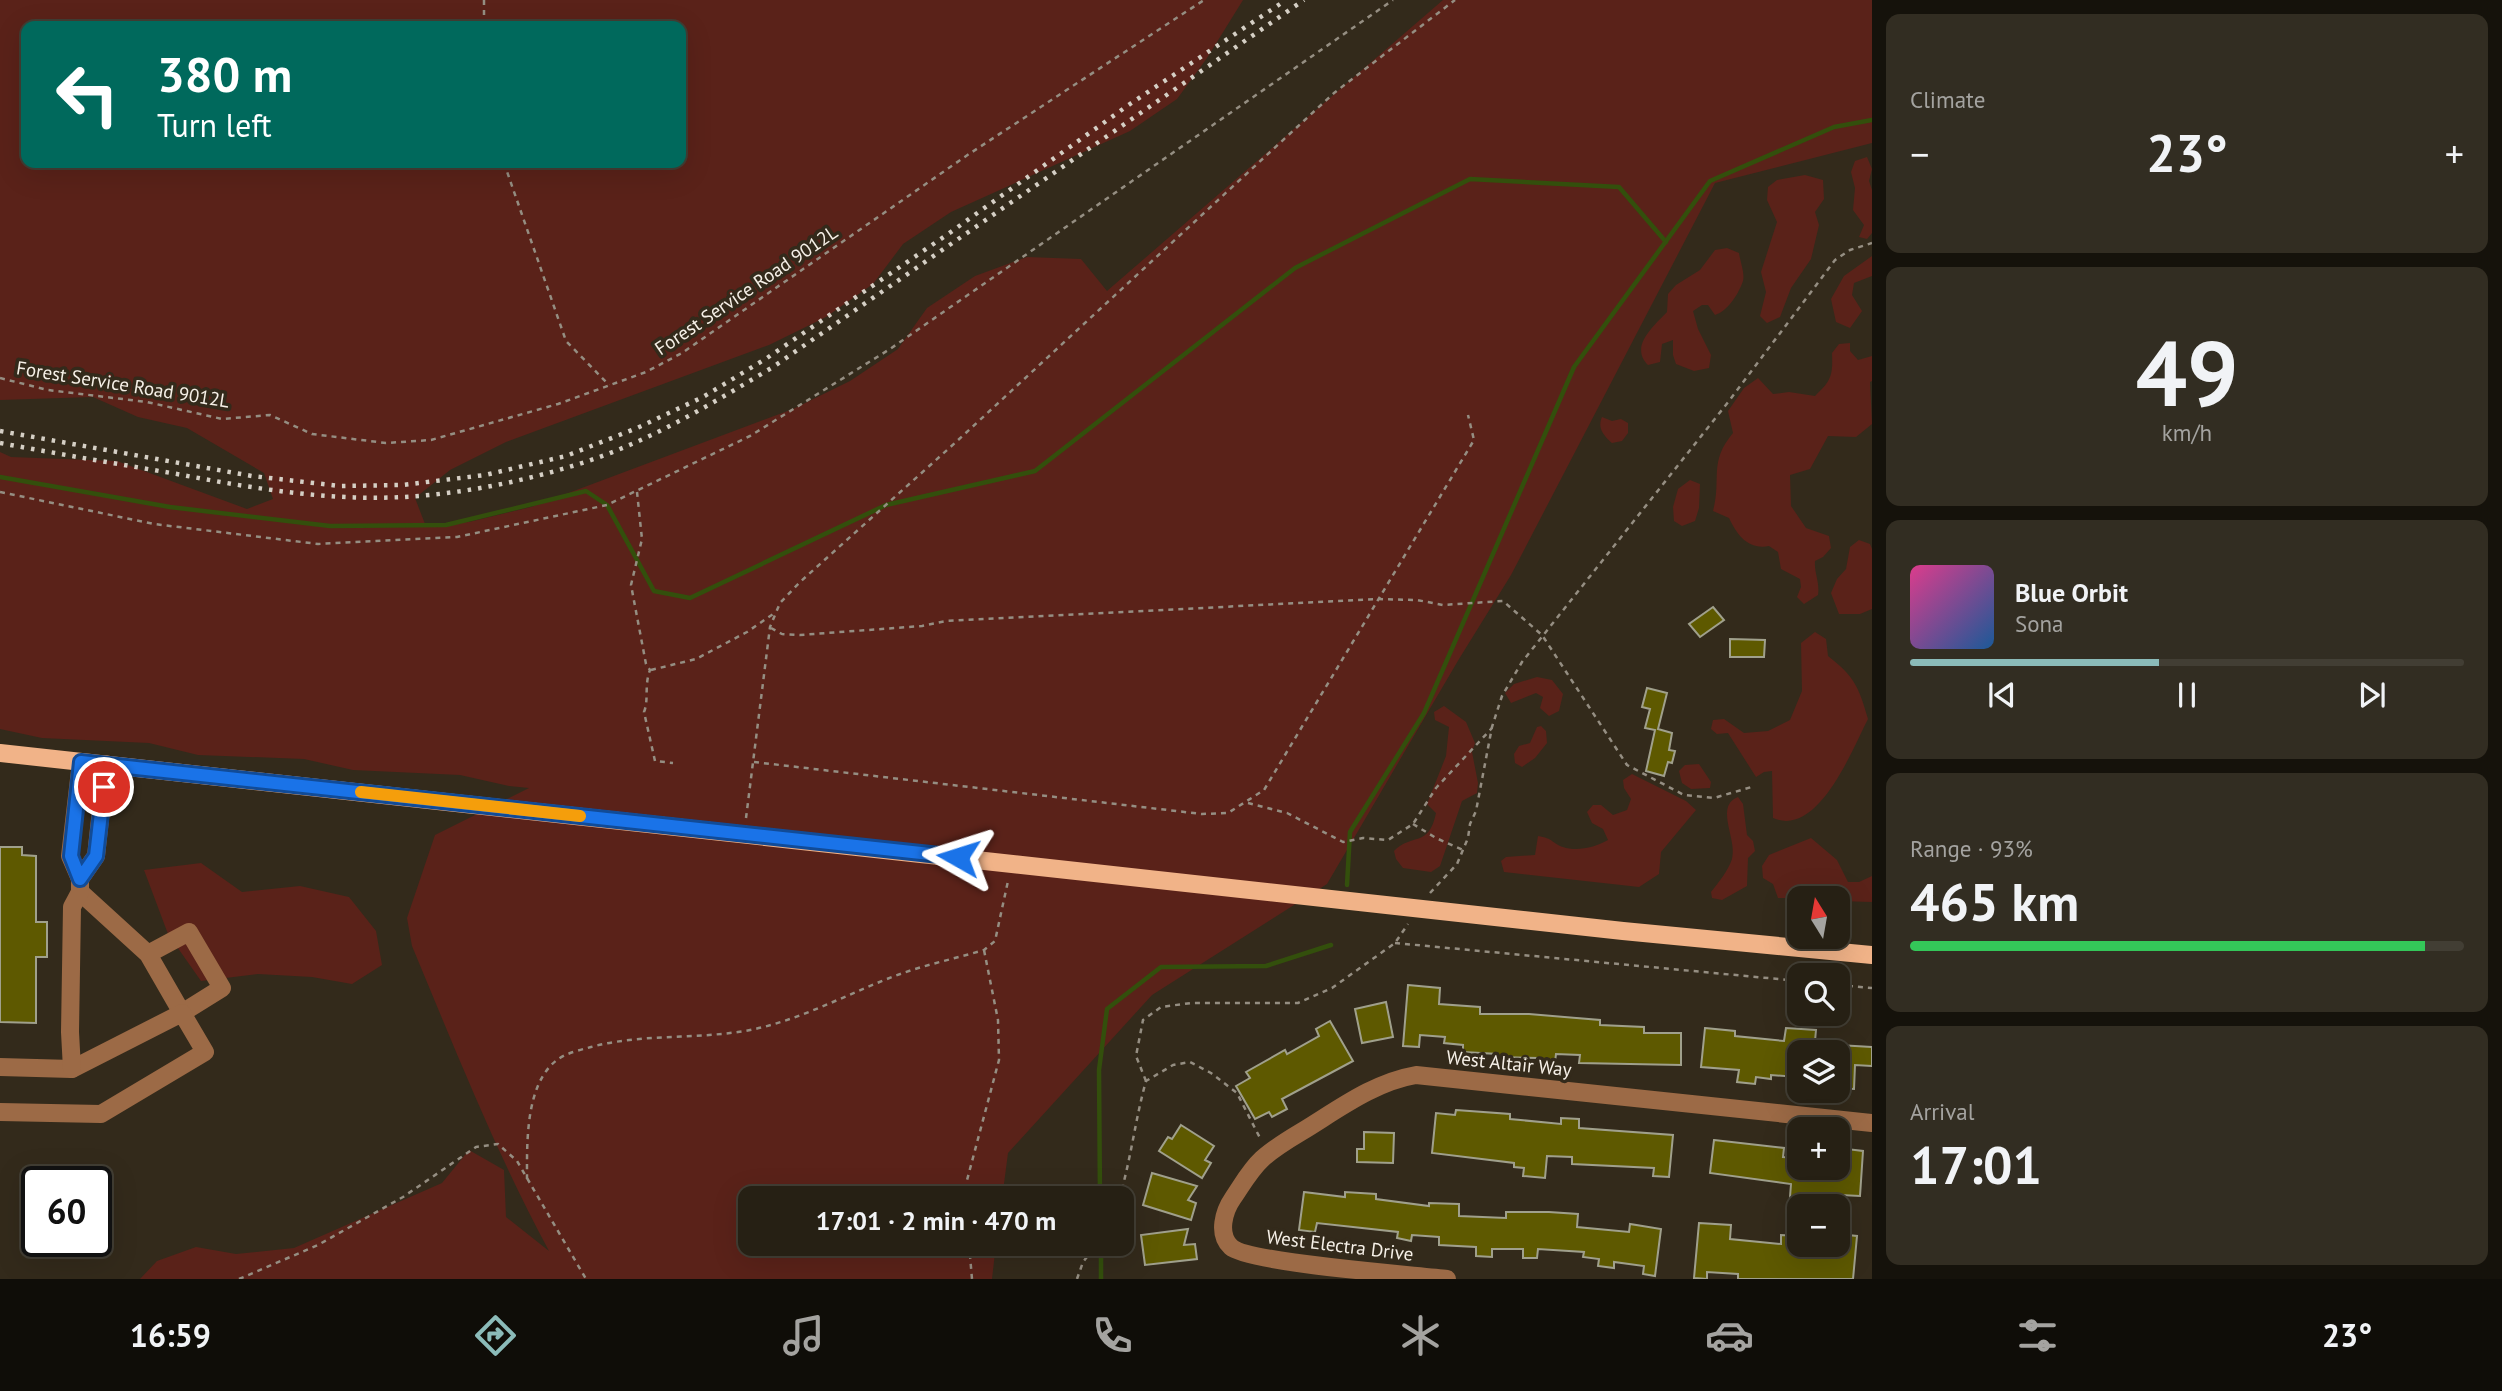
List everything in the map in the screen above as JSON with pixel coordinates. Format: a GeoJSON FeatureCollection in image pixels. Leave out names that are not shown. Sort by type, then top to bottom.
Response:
{"type":"FeatureCollection","features":[{"type":"Feature","properties":{"kind":"main road"},"geometry":{"type":"LineString","coordinates":[[0,753],[1623,931],[1872,955]]}},
{"type":"Feature","properties":{"kind":"street"},"geometry":{"type":"LineString","coordinates":[[0,1112],[100,1114],[205,1052],[148,954],[80,886],[71,856],[81,762]]}},
{"type":"Feature","properties":{"kind":"street"},"geometry":{"type":"LineString","coordinates":[[72,1069],[72,907],[96,856],[106,764]]}},
{"type":"Feature","properties":{"kind":"street"},"geometry":{"type":"LineString","coordinates":[[0,1068],[72,1069],[182,1013],[222,988],[189,932],[148,954]]}},
{"type":"Feature","properties":{"kind":"street","name":"West Altair Way"},"geometry":{"type":"LineString","coordinates":[[1230,1246],[1224,1233],[1224,1214],[1250,1172],[1268,1153],[1358,1097],[1389,1082],[1416,1075],[1872,1124]]}},
{"type":"Feature","properties":{"kind":"street","name":"West Electra Drive"},"geometry":{"type":"LineString","coordinates":[[1230,1246],[1245,1254],[1283,1261],[1447,1279]]}},
{"type":"Feature","properties":{"kind":"path"},"geometry":{"type":"LineString","coordinates":[[484,0],[484,21]]}},
{"type":"Feature","properties":{"kind":"path","name":"Forest Service Road 9012L"},"geometry":{"type":"LineString","coordinates":[[0,378],[48,390],[146,402],[222,418],[270,415],[312,434],[386,443],[431,440],[558,404],[646,372],[682,353],[969,154],[1205,0]]}},
{"type":"Feature","properties":{"kind":"path"},"geometry":{"type":"LineString","coordinates":[[0,492],[154,524],[318,544],[457,537],[607,505],[751,436],[890,349],[1393,0]]}},
{"type":"Feature","properties":{"kind":"path"},"geometry":{"type":"LineString","coordinates":[[743,834],[770,627],[780,603],[1334,93],[1455,0]]}},
{"type":"Feature","properties":{"kind":"path"},"geometry":{"type":"LineString","coordinates":[[506,168],[566,341],[609,385]]}},
{"type":"Feature","properties":{"kind":"path"},"geometry":{"type":"LineString","coordinates":[[1435,887],[1457,864],[1468,838],[1502,696],[1522,662],[1729,401],[1835,260],[1850,250],[1872,243]]}},
{"type":"Feature","properties":{"kind":"path"},"geometry":{"type":"LineString","coordinates":[[754,761],[1202,814],[1228,813],[1248,803],[1264,790],[1474,440],[1468,415]]}},
{"type":"Feature","properties":{"kind":"path"},"geometry":{"type":"LineString","coordinates":[[637,491],[642,539],[631,585],[646,664],[650,670],[645,689],[644,712],[655,761],[673,763]]}},
{"type":"Feature","properties":{"kind":"path"},"geometry":{"type":"LineString","coordinates":[[770,627],[782,634],[800,635],[922,626],[946,621],[1378,599],[1417,600],[1443,605],[1503,601],[1542,635],[1627,765],[1685,795],[1714,798],[1755,786]]}},
{"type":"Feature","properties":{"kind":"path"},"geometry":{"type":"LineString","coordinates":[[650,670],[696,659],[747,632],[776,612]]}},
{"type":"Feature","properties":{"kind":"path"},"geometry":{"type":"LineString","coordinates":[[1248,803],[1287,813],[1347,843],[1363,838],[1388,839],[1413,824],[1436,788],[1493,727]]}},
{"type":"Feature","properties":{"kind":"path"},"geometry":{"type":"LineString","coordinates":[[1413,824],[1463,850]]}},
{"type":"Feature","properties":{"kind":"path"},"geometry":{"type":"LineString","coordinates":[[527,1180],[526,1130],[540,1079],[556,1060],[578,1050],[611,1041],[738,1032],[770,1024],[903,973],[985,950],[995,941],[1012,862]]}},
{"type":"Feature","properties":{"kind":"path"},"geometry":{"type":"LineString","coordinates":[[1123,1186],[1136,1116],[1146,1081],[1136,1056],[1143,1020],[1161,1007],[1191,1003],[1298,1003],[1332,988],[1395,943],[1787,980]]}},
{"type":"Feature","properties":{"kind":"path"},"geometry":{"type":"LineString","coordinates":[[965,1186],[999,1059],[998,1020],[985,950]]}},
{"type":"Feature","properties":{"kind":"path"},"geometry":{"type":"LineString","coordinates":[[1850,986],[1872,988]]}},
{"type":"Feature","properties":{"kind":"path"},"geometry":{"type":"LineString","coordinates":[[1146,1081],[1173,1065],[1190,1062],[1211,1073],[1237,1093],[1268,1153]]}},
{"type":"Feature","properties":{"kind":"path"},"geometry":{"type":"LineString","coordinates":[[239,1279],[339,1233],[403,1197],[476,1147],[498,1144],[517,1161],[586,1279]]}},
{"type":"Feature","properties":{"kind":"path"},"geometry":{"type":"LineString","coordinates":[[970,1256],[972,1279]]}},
{"type":"Feature","properties":{"kind":"path"},"geometry":{"type":"LineString","coordinates":[[1077,1279],[1088,1256]]}},
{"type":"Feature","properties":{"kind":"shaded area"},"geometry":{"type":"Polygon","coordinates":[[[0,0],[1243,0],[1207,58],[1177,99],[1130,131],[951,212],[903,244],[873,284],[826,317],[769,345],[506,442],[450,470],[415,498],[425,524],[469,522],[531,507],[793,409],[850,381],[898,349],[927,308],[975,276],[1027,257],[1081,259],[1107,291],[1443,0],[1872,0],[1872,143],[1715,183],[1511,575],[1327,884],[1152,995],[1008,1153],[1004,1186],[738,1186],[738,1256],[995,1256],[992,1279],[140,1279],[157,1261],[196,1247],[236,1254],[294,1248],[442,1183],[469,1150],[504,1170],[506,1217],[549,1251],[511,1176],[460,1062],[412,946],[407,918],[435,835],[529,788],[460,775],[353,770],[304,759],[198,755],[149,743],[42,738],[0,729],[0,452],[11,457],[117,461],[247,509],[273,499],[264,473],[187,428],[138,417],[93,397],[0,400],[0,0]]]}},
{"type":"Feature","properties":{"kind":"shaded area"},"geometry":{"type":"Polygon","coordinates":[[[1867,157],[1872,169],[1869,181],[1872,190],[1872,233],[1867,239],[1859,237],[1864,225],[1853,210],[1855,188],[1851,172],[1855,161],[1867,157]]]}},
{"type":"Feature","properties":{"kind":"shaded area"},"geometry":{"type":"Polygon","coordinates":[[[1805,175],[1823,180],[1824,199],[1815,212],[1819,225],[1811,259],[1791,288],[1780,317],[1767,323],[1760,316],[1766,292],[1761,272],[1777,222],[1767,200],[1768,187],[1777,180],[1805,175]]]}},
{"type":"Feature","properties":{"kind":"shaded area"},"geometry":{"type":"Polygon","coordinates":[[[1727,248],[1739,253],[1743,281],[1739,291],[1729,306],[1720,313],[1715,315],[1708,305],[1702,305],[1693,311],[1698,329],[1711,355],[1709,368],[1694,371],[1676,364],[1673,340],[1662,344],[1660,362],[1648,365],[1641,351],[1642,344],[1650,330],[1667,312],[1668,294],[1676,285],[1700,270],[1715,250],[1727,248]]]}},
{"type":"Feature","properties":{"kind":"shaded area"},"geometry":{"type":"Polygon","coordinates":[[[1872,256],[1872,276],[1854,283],[1852,295],[1862,311],[1850,328],[1836,322],[1831,299],[1844,276],[1872,256]]]}},
{"type":"Feature","properties":{"kind":"shaded area"},"geometry":{"type":"Polygon","coordinates":[[[1850,343],[1850,351],[1858,360],[1872,356],[1872,424],[1856,437],[1828,436],[1810,469],[1790,475],[1791,506],[1806,528],[1829,536],[1831,548],[1815,561],[1818,595],[1804,604],[1797,597],[1801,587],[1800,579],[1781,569],[1778,552],[1769,546],[1755,546],[1744,540],[1729,518],[1713,511],[1718,462],[1733,433],[1728,411],[1744,388],[1758,378],[1773,394],[1789,392],[1815,396],[1830,378],[1832,353],[1839,344],[1850,343]]]}},
{"type":"Feature","properties":{"kind":"shaded area"},"geometry":{"type":"Polygon","coordinates":[[[1602,417],[1612,421],[1621,419],[1628,423],[1628,433],[1622,441],[1612,443],[1606,438],[1601,428],[1602,417]]]}},
{"type":"Feature","properties":{"kind":"shaded area"},"geometry":{"type":"Polygon","coordinates":[[[1690,480],[1700,484],[1699,508],[1695,521],[1682,526],[1674,521],[1673,507],[1678,489],[1690,480]]]}},
{"type":"Feature","properties":{"kind":"shaded area"},"geometry":{"type":"Polygon","coordinates":[[[1859,540],[1870,544],[1872,549],[1872,609],[1860,614],[1839,614],[1831,593],[1837,579],[1846,569],[1850,547],[1859,540]]]}},
{"type":"Feature","properties":{"kind":"shaded area"},"geometry":{"type":"Polygon","coordinates":[[[1815,632],[1826,639],[1828,656],[1854,683],[1868,719],[1843,769],[1819,804],[1805,815],[1789,821],[1773,818],[1772,771],[1756,777],[1728,733],[1717,734],[1711,729],[1713,720],[1724,719],[1744,733],[1768,731],[1790,720],[1802,691],[1801,643],[1815,632]]]}},
{"type":"Feature","properties":{"kind":"shaded area"},"geometry":{"type":"Polygon","coordinates":[[[1537,677],[1552,680],[1563,694],[1559,711],[1549,716],[1540,708],[1543,697],[1536,693],[1511,703],[1505,693],[1514,684],[1537,677]]]}},
{"type":"Feature","properties":{"kind":"shaded area"},"geometry":{"type":"Polygon","coordinates":[[[1444,706],[1466,722],[1475,743],[1472,752],[1478,783],[1477,793],[1462,801],[1440,866],[1431,872],[1403,868],[1394,851],[1407,842],[1424,836],[1433,824],[1436,813],[1427,804],[1446,756],[1449,727],[1435,720],[1434,712],[1444,706]]]}},
{"type":"Feature","properties":{"kind":"shaded area"},"geometry":{"type":"Polygon","coordinates":[[[1541,726],[1546,731],[1547,743],[1535,758],[1522,767],[1515,763],[1514,754],[1519,746],[1530,743],[1537,727],[1541,726]]]}},
{"type":"Feature","properties":{"kind":"shaded area"},"geometry":{"type":"Polygon","coordinates":[[[1699,764],[1711,782],[1710,788],[1691,789],[1682,783],[1679,771],[1685,765],[1699,764]]]}},
{"type":"Feature","properties":{"kind":"shaded area"},"geometry":{"type":"Polygon","coordinates":[[[1632,774],[1686,801],[1696,810],[1661,852],[1659,874],[1639,887],[1504,872],[1501,861],[1506,857],[1535,855],[1538,836],[1574,849],[1592,847],[1608,840],[1603,829],[1592,823],[1587,812],[1593,805],[1601,805],[1613,815],[1627,810],[1631,799],[1624,788],[1623,780],[1632,774]]]}},
{"type":"Feature","properties":{"kind":"shaded area"},"geometry":{"type":"Polygon","coordinates":[[[1738,797],[1743,804],[1747,835],[1753,841],[1755,851],[1748,858],[1747,886],[1722,900],[1712,898],[1711,892],[1732,859],[1727,816],[1731,801],[1738,797]]]}},
{"type":"Feature","properties":{"kind":"shaded area"},"geometry":{"type":"Polygon","coordinates":[[[1811,838],[1837,860],[1848,882],[1859,882],[1872,876],[1872,902],[1850,901],[1850,886],[1787,886],[1787,898],[1778,898],[1773,884],[1763,878],[1762,866],[1769,855],[1811,838]]]}},
{"type":"Feature","properties":{"kind":"shaded area"},"geometry":{"type":"Polygon","coordinates":[[[201,863],[242,892],[300,886],[349,897],[376,931],[382,965],[352,984],[312,977],[258,974],[201,981],[168,934],[144,870],[201,863]]]}},
{"type":"Feature","properties":{"kind":"building"},"geometry":{"type":"Polygon","coordinates":[[[1713,607],[1724,620],[1700,637],[1689,624],[1713,607]]]}},
{"type":"Feature","properties":{"kind":"building"},"geometry":{"type":"Polygon","coordinates":[[[1730,639],[1765,640],[1764,657],[1730,657],[1730,639]]]}},
{"type":"Feature","properties":{"kind":"building"},"geometry":{"type":"Polygon","coordinates":[[[1647,688],[1667,693],[1658,729],[1672,733],[1669,750],[1675,751],[1664,776],[1646,771],[1655,730],[1645,728],[1650,709],[1642,707],[1647,688]]]}},
{"type":"Feature","properties":{"kind":"building"},"geometry":{"type":"Polygon","coordinates":[[[0,847],[22,847],[22,855],[36,856],[36,922],[47,922],[47,957],[36,957],[36,1023],[0,1022],[0,847]]]}},
{"type":"Feature","properties":{"kind":"building"},"geometry":{"type":"Polygon","coordinates":[[[1408,985],[1440,988],[1439,1004],[1480,1007],[1480,1014],[1529,1014],[1600,1020],[1600,1025],[1644,1027],[1644,1033],[1681,1033],[1681,1065],[1579,1063],[1580,1055],[1556,1054],[1555,1062],[1538,1058],[1498,1057],[1498,1054],[1463,1052],[1463,1045],[1444,1043],[1445,1037],[1420,1035],[1419,1047],[1403,1046],[1408,985]]]}},
{"type":"Feature","properties":{"kind":"building"},"geometry":{"type":"Polygon","coordinates":[[[1386,1002],[1393,1037],[1362,1043],[1355,1009],[1386,1002]]]}},
{"type":"Feature","properties":{"kind":"building"},"geometry":{"type":"Polygon","coordinates":[[[1330,1021],[1353,1061],[1282,1099],[1287,1109],[1272,1117],[1269,1112],[1255,1119],[1236,1086],[1250,1078],[1246,1072],[1285,1050],[1287,1054],[1319,1036],[1316,1029],[1330,1021]]]}},
{"type":"Feature","properties":{"kind":"building"},"geometry":{"type":"Polygon","coordinates":[[[1705,1028],[1735,1031],[1735,1036],[1784,1041],[1786,1028],[1816,1030],[1815,1040],[1787,1040],[1787,1076],[1771,1075],[1771,1079],[1756,1077],[1755,1084],[1737,1082],[1739,1070],[1701,1067],[1705,1028]]]}},
{"type":"Feature","properties":{"kind":"building"},"geometry":{"type":"Polygon","coordinates":[[[1850,1046],[1872,1047],[1872,1066],[1855,1065],[1854,1089],[1850,1089],[1850,1046]]]}},
{"type":"Feature","properties":{"kind":"building"},"geometry":{"type":"Polygon","coordinates":[[[1456,1110],[1510,1114],[1510,1119],[1561,1124],[1561,1118],[1579,1119],[1579,1128],[1673,1135],[1669,1177],[1653,1176],[1654,1168],[1572,1164],[1572,1157],[1547,1156],[1545,1178],[1523,1176],[1524,1168],[1514,1167],[1514,1163],[1432,1153],[1436,1113],[1455,1115],[1456,1110]]]}},
{"type":"Feature","properties":{"kind":"building"},"geometry":{"type":"Polygon","coordinates":[[[1181,1125],[1214,1146],[1205,1160],[1211,1163],[1202,1178],[1159,1151],[1168,1137],[1172,1139],[1181,1125]]]}},
{"type":"Feature","properties":{"kind":"building"},"geometry":{"type":"Polygon","coordinates":[[[1364,1132],[1394,1133],[1393,1163],[1357,1162],[1357,1149],[1364,1149],[1364,1132]]]}},
{"type":"Feature","properties":{"kind":"building"},"geometry":{"type":"Polygon","coordinates":[[[1714,1140],[1784,1148],[1783,1157],[1787,1157],[1787,1180],[1850,1180],[1850,1149],[1863,1151],[1860,1196],[1790,1194],[1791,1184],[1710,1173],[1714,1140]]]}},
{"type":"Feature","properties":{"kind":"building"},"geometry":{"type":"Polygon","coordinates":[[[1152,1173],[1197,1186],[1188,1200],[1196,1203],[1191,1220],[1143,1205],[1152,1173]]]}},
{"type":"Feature","properties":{"kind":"building"},"geometry":{"type":"Polygon","coordinates":[[[1304,1192],[1345,1197],[1345,1192],[1376,1194],[1376,1199],[1429,1206],[1429,1203],[1459,1204],[1459,1216],[1506,1218],[1506,1212],[1549,1212],[1578,1214],[1577,1227],[1629,1232],[1630,1224],[1661,1229],[1655,1276],[1643,1274],[1644,1266],[1614,1262],[1614,1268],[1598,1266],[1599,1259],[1583,1257],[1584,1252],[1538,1249],[1537,1258],[1523,1258],[1523,1249],[1492,1249],[1492,1257],[1476,1256],[1476,1247],[1439,1245],[1439,1237],[1412,1235],[1411,1241],[1397,1238],[1398,1232],[1317,1223],[1315,1232],[1299,1230],[1304,1192]]]}},
{"type":"Feature","properties":{"kind":"building"},"geometry":{"type":"Polygon","coordinates":[[[1699,1223],[1731,1225],[1730,1239],[1781,1244],[1781,1235],[1787,1235],[1787,1257],[1850,1257],[1850,1235],[1857,1236],[1853,1279],[1738,1279],[1738,1274],[1707,1272],[1707,1279],[1694,1278],[1699,1223]]]}},
{"type":"Feature","properties":{"kind":"building"},"geometry":{"type":"Polygon","coordinates":[[[1188,1229],[1184,1245],[1195,1244],[1197,1259],[1145,1265],[1141,1235],[1188,1229]]]}},
{"type":"Feature","properties":{"kind":"waterway"},"geometry":{"type":"LineString","coordinates":[[1347,885],[1350,832],[1424,713],[1574,367],[1710,181],[1834,127],[1872,120]]}},
{"type":"Feature","properties":{"kind":"waterway"},"geometry":{"type":"LineString","coordinates":[[0,477],[170,507],[330,526],[446,525],[586,491],[607,505],[654,591],[690,598],[886,505],[1035,471],[1295,268],[1470,179],[1619,187],[1666,242]]}},
{"type":"Feature","properties":{"kind":"waterway"},"geometry":{"type":"LineString","coordinates":[[1100,1186],[1099,1070],[1107,1009],[1161,967],[1266,966],[1331,945]]}},
{"type":"Feature","properties":{"kind":"waterway"},"geometry":{"type":"LineString","coordinates":[[1101,1256],[1101,1279]]}},
{"type":"Feature","properties":{"kind":"railway"},"geometry":{"type":"LineString","coordinates":[[0,443],[261,488],[375,498],[424,496],[487,487],[596,458],[674,424],[773,367],[1304,0]]}},
{"type":"Feature","properties":{"kind":"railway"},"geometry":{"type":"LineString","coordinates":[[0,431],[252,476],[340,486],[402,485],[485,475],[566,456],[637,428],[703,397],[767,358],[948,234],[1130,104],[1280,4]]}},
{"type":"Feature","properties":{"kind":"slow traffic"},"geometry":{"type":"LineString","coordinates":[[361,792],[580,816]]}},
{"type":"Feature","properties":{"kind":"route"},"geometry":{"type":"LineString","coordinates":[[104,787],[96,856],[80,879],[71,856],[81,762],[958,857]]}}]}
